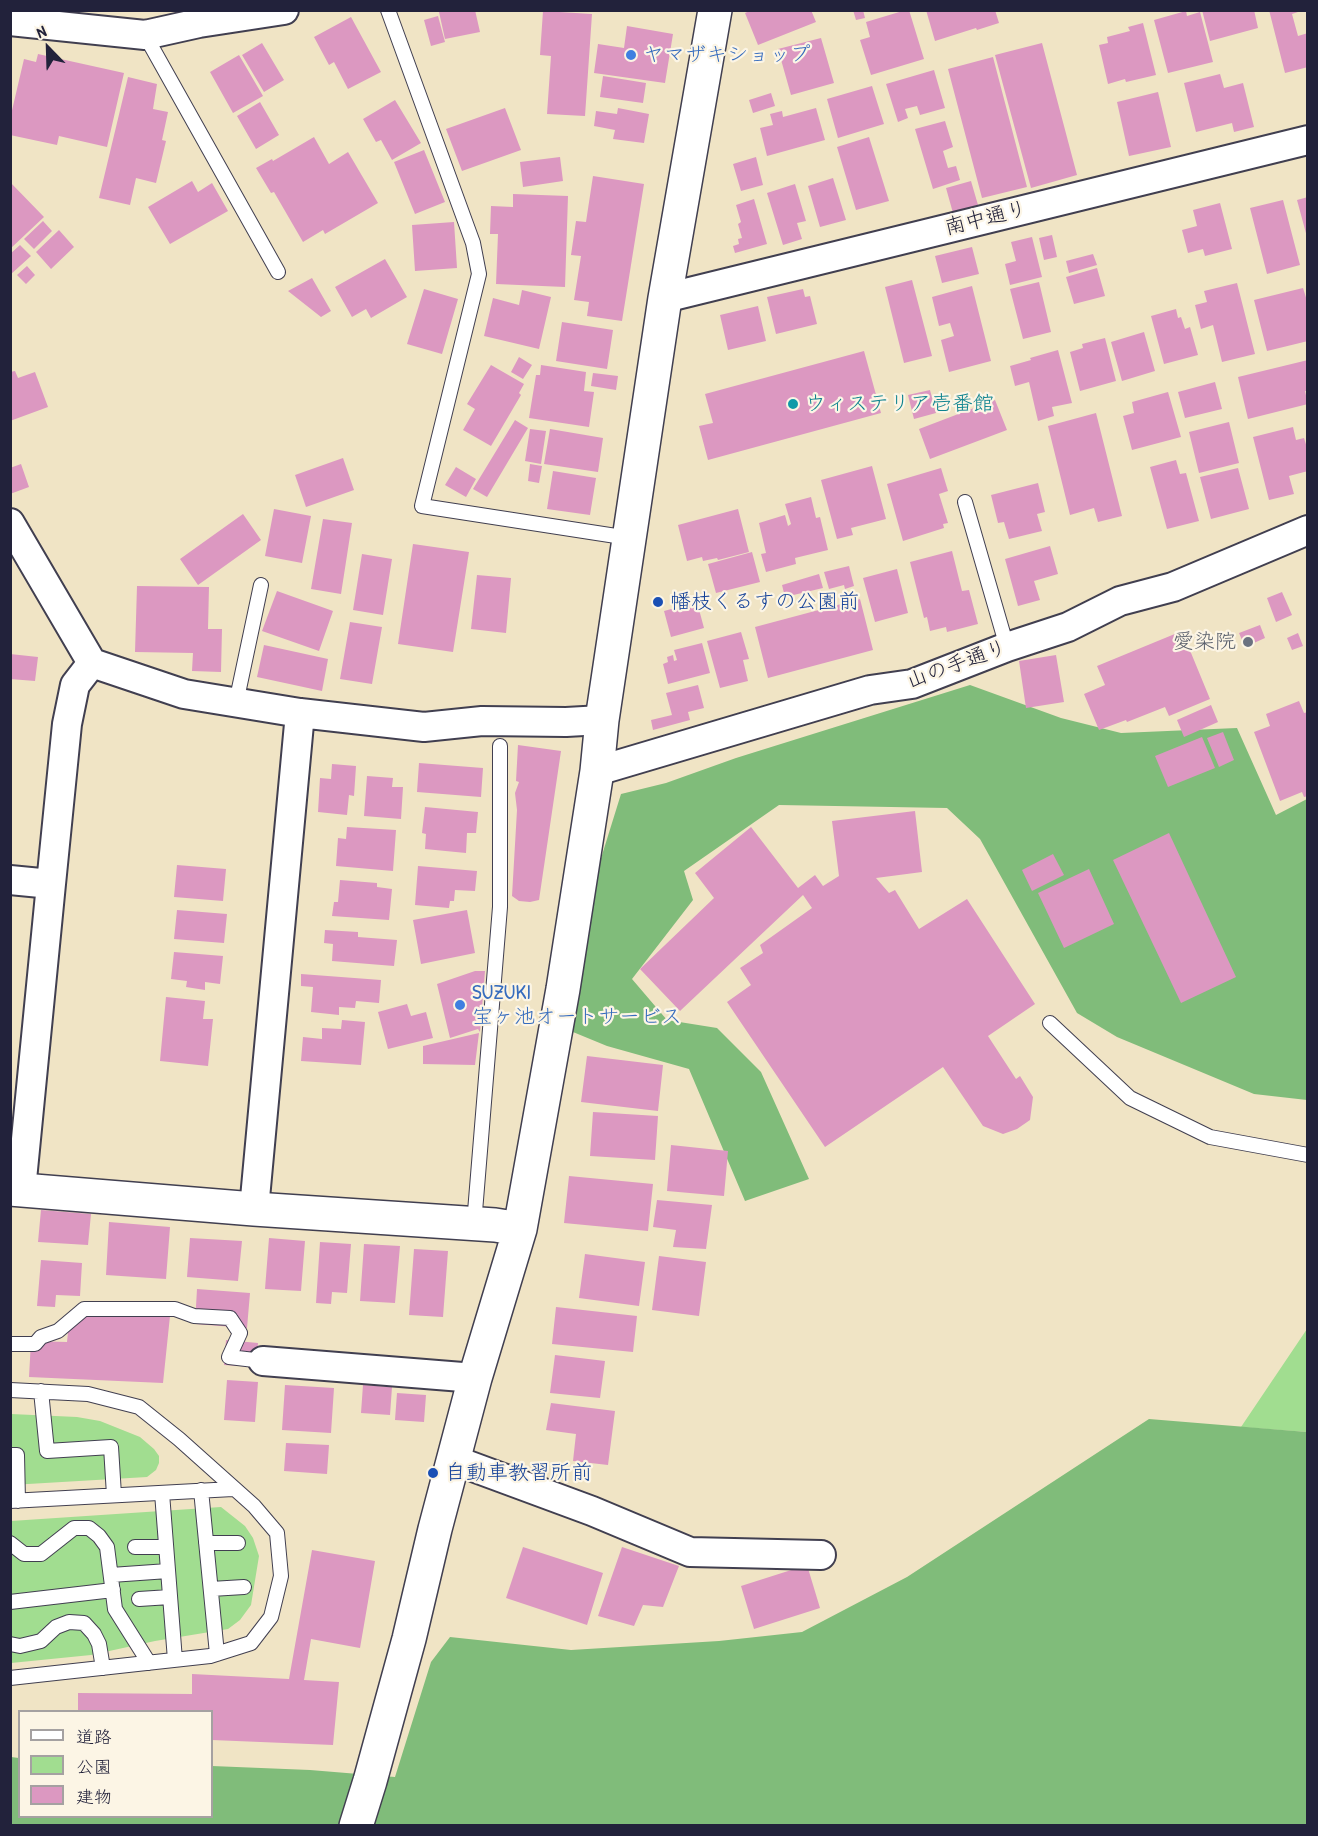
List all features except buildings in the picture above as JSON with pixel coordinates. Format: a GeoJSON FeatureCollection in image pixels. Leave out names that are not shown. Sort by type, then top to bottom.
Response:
{"type":"FeatureCollection","features":[{"type":"Feature","properties":{"kind":"street"},"geometry":{"type":"LineString","coordinates":[[10,21],[145,35],[199,23],[284,10]]}},
{"type":"Feature","properties":{"kind":"street"},"geometry":{"type":"LineString","coordinates":[[356,1826],[409,1638],[475,1378],[520,1229],[563,989],[597,771],[602,720],[665,298],[713,11]]}},
{"type":"Feature","properties":{"kind":"street","name":"南中通り"},"geometry":{"type":"LineString","coordinates":[[665,298],[1308,141]]}},
{"type":"Feature","properties":{"kind":"street"},"geometry":{"type":"LineString","coordinates":[[10,523],[92,663],[184,694],[300,713],[424,727],[482,721],[501,733],[602,720]]}},
{"type":"Feature","properties":{"kind":"street","name":"山の手通り"},"geometry":{"type":"LineString","coordinates":[[597,771],[870,690],[912,684],[1007,647],[1068,627],[1120,601],[1173,587],[1308,530]]}},
{"type":"Feature","properties":{"kind":"street"},"geometry":{"type":"LineString","coordinates":[[92,663],[75,685],[69,714],[16,1189],[254,1209],[495,1225],[520,1229]]}},
{"type":"Feature","properties":{"kind":"street"},"geometry":{"type":"LineString","coordinates":[[254,1209],[300,713]]}},
{"type":"Feature","properties":{"kind":"street"},"geometry":{"type":"LineString","coordinates":[[10,880],[51,884]]}},
{"type":"Feature","properties":{"kind":"street"},"geometry":{"type":"LineString","coordinates":[[263,1361],[475,1378]]}},
{"type":"Feature","properties":{"kind":"street"},"geometry":{"type":"LineString","coordinates":[[454,1460],[592,1511],[690,1552],[821,1555]]}},
{"type":"Feature","properties":{"kind":"lane"},"geometry":{"type":"LineString","coordinates":[[388,10],[474,243],[479,274],[422,506],[629,538]]}},
{"type":"Feature","properties":{"kind":"lane"},"geometry":{"type":"LineString","coordinates":[[145,35],[278,272]]}},
{"type":"Feature","properties":{"kind":"lane"},"geometry":{"type":"LineString","coordinates":[[965,502],[1007,647]]}},
{"type":"Feature","properties":{"kind":"lane"},"geometry":{"type":"LineString","coordinates":[[236,703],[261,585]]}},
{"type":"Feature","properties":{"kind":"lane"},"geometry":{"type":"LineString","coordinates":[[474,1224],[500,907],[501,733]]}},
{"type":"Feature","properties":{"kind":"lane"},"geometry":{"type":"LineString","coordinates":[[1050,1023],[1130,1098],[1210,1137],[1308,1155]]}},
{"type":"Feature","properties":{"kind":"lane"},"geometry":{"type":"LineString","coordinates":[[10,1344],[35,1344],[41,1337],[58,1331],[84,1309],[175,1309],[194,1316],[230,1318],[240,1333],[229,1357],[263,1361]]}},
{"type":"Feature","properties":{"kind":"lane"},"geometry":{"type":"LineString","coordinates":[[10,1390],[88,1394],[139,1407],[179,1439],[254,1506],[277,1533],[281,1576],[270,1617],[251,1643],[217,1654],[176,1660],[10,1678]]}},
{"type":"Feature","properties":{"kind":"lane"},"geometry":{"type":"LineString","coordinates":[[42,1391],[47,1450],[111,1447],[114,1495]]}},
{"type":"Feature","properties":{"kind":"lane"},"geometry":{"type":"LineString","coordinates":[[10,1455],[17,1455],[14,1501],[233,1489]]}},
{"type":"Feature","properties":{"kind":"lane"},"geometry":{"type":"LineString","coordinates":[[201,1490],[217,1654]]}},
{"type":"Feature","properties":{"kind":"lane"},"geometry":{"type":"LineString","coordinates":[[162,1493],[176,1660]]}},
{"type":"Feature","properties":{"kind":"lane"},"geometry":{"type":"LineString","coordinates":[[10,1543],[24,1554],[41,1554],[74,1528],[88,1528],[99,1536],[107,1547],[116,1609],[149,1663]]}},
{"type":"Feature","properties":{"kind":"lane"},"geometry":{"type":"LineString","coordinates":[[206,1543],[238,1543]]}},
{"type":"Feature","properties":{"kind":"lane"},"geometry":{"type":"LineString","coordinates":[[135,1547],[166,1547]]}},
{"type":"Feature","properties":{"kind":"lane"},"geometry":{"type":"LineString","coordinates":[[111,1575],[168,1571]]}},
{"type":"Feature","properties":{"kind":"lane"},"geometry":{"type":"LineString","coordinates":[[211,1589],[244,1587]]}},
{"type":"Feature","properties":{"kind":"lane"},"geometry":{"type":"LineString","coordinates":[[10,1602],[112,1590]]}},
{"type":"Feature","properties":{"kind":"lane"},"geometry":{"type":"LineString","coordinates":[[139,1599],[170,1597]]}},
{"type":"Feature","properties":{"kind":"lane"},"geometry":{"type":"LineString","coordinates":[[10,1644],[20,1647],[40,1641],[56,1627],[69,1622],[84,1623],[99,1644],[103,1668]]}},
{"type":"Feature","properties":{"kind":"green space"},"geometry":{"type":"Polygon","coordinates":[[[970,685],[1061,718],[1121,733],[1237,728],[1276,815],[1307,799],[1307,1100],[1254,1094],[1117,1037],[1077,1013],[980,839],[947,808],[779,805],[684,871],[693,900],[632,979],[667,1020],[717,1028],[761,1072],[809,1179],[745,1201],[689,1069],[607,1046],[573,1032],[598,868],[621,794],[666,783],[736,758],[970,685]]]}},
{"type":"Feature","properties":{"kind":"green space"},"geometry":{"type":"Polygon","coordinates":[[[1307,1329],[1307,1432],[1241,1427],[1307,1329]]]}},
{"type":"Feature","properties":{"kind":"green space"},"geometry":{"type":"Polygon","coordinates":[[[11,1414],[77,1417],[100,1421],[140,1437],[154,1449],[159,1456],[159,1463],[156,1470],[147,1477],[11,1485],[11,1414]]]}},
{"type":"Feature","properties":{"kind":"green space"},"geometry":{"type":"Polygon","coordinates":[[[1149,1419],[1307,1432],[1307,1825],[11,1826],[11,1757],[18,1758],[18,1818],[213,1818],[213,1766],[310,1770],[395,1777],[431,1662],[450,1637],[571,1650],[719,1641],[802,1632],[907,1577],[1149,1419]]]}},
{"type":"Feature","properties":{"kind":"green space"},"geometry":{"type":"Polygon","coordinates":[[[221,1507],[245,1526],[253,1538],[259,1556],[251,1605],[240,1620],[228,1629],[155,1641],[91,1655],[11,1663],[11,1521],[221,1507]]]}},
{"type":"Feature","properties":{"kind":"place","name":"ヤマザキショップ"},"geometry":{"type":"Point","coordinates":[631,55]}},
{"type":"Feature","properties":{"kind":"place","name":"ウィステリア壱番館"},"geometry":{"type":"Point","coordinates":[793,404]}},
{"type":"Feature","properties":{"kind":"place","name":"幡枝くるすの公園前"},"geometry":{"type":"Point","coordinates":[658,602]}},
{"type":"Feature","properties":{"kind":"place","name":"愛染院"},"geometry":{"type":"Point","coordinates":[1248,642]}},
{"type":"Feature","properties":{"kind":"place","name":"SUZUKI 宝ヶ池オートサービス"},"geometry":{"type":"Point","coordinates":[460,1005]}},
{"type":"Feature","properties":{"kind":"place","name":"自動車教習所前"},"geometry":{"type":"Point","coordinates":[433,1473]}}]}
